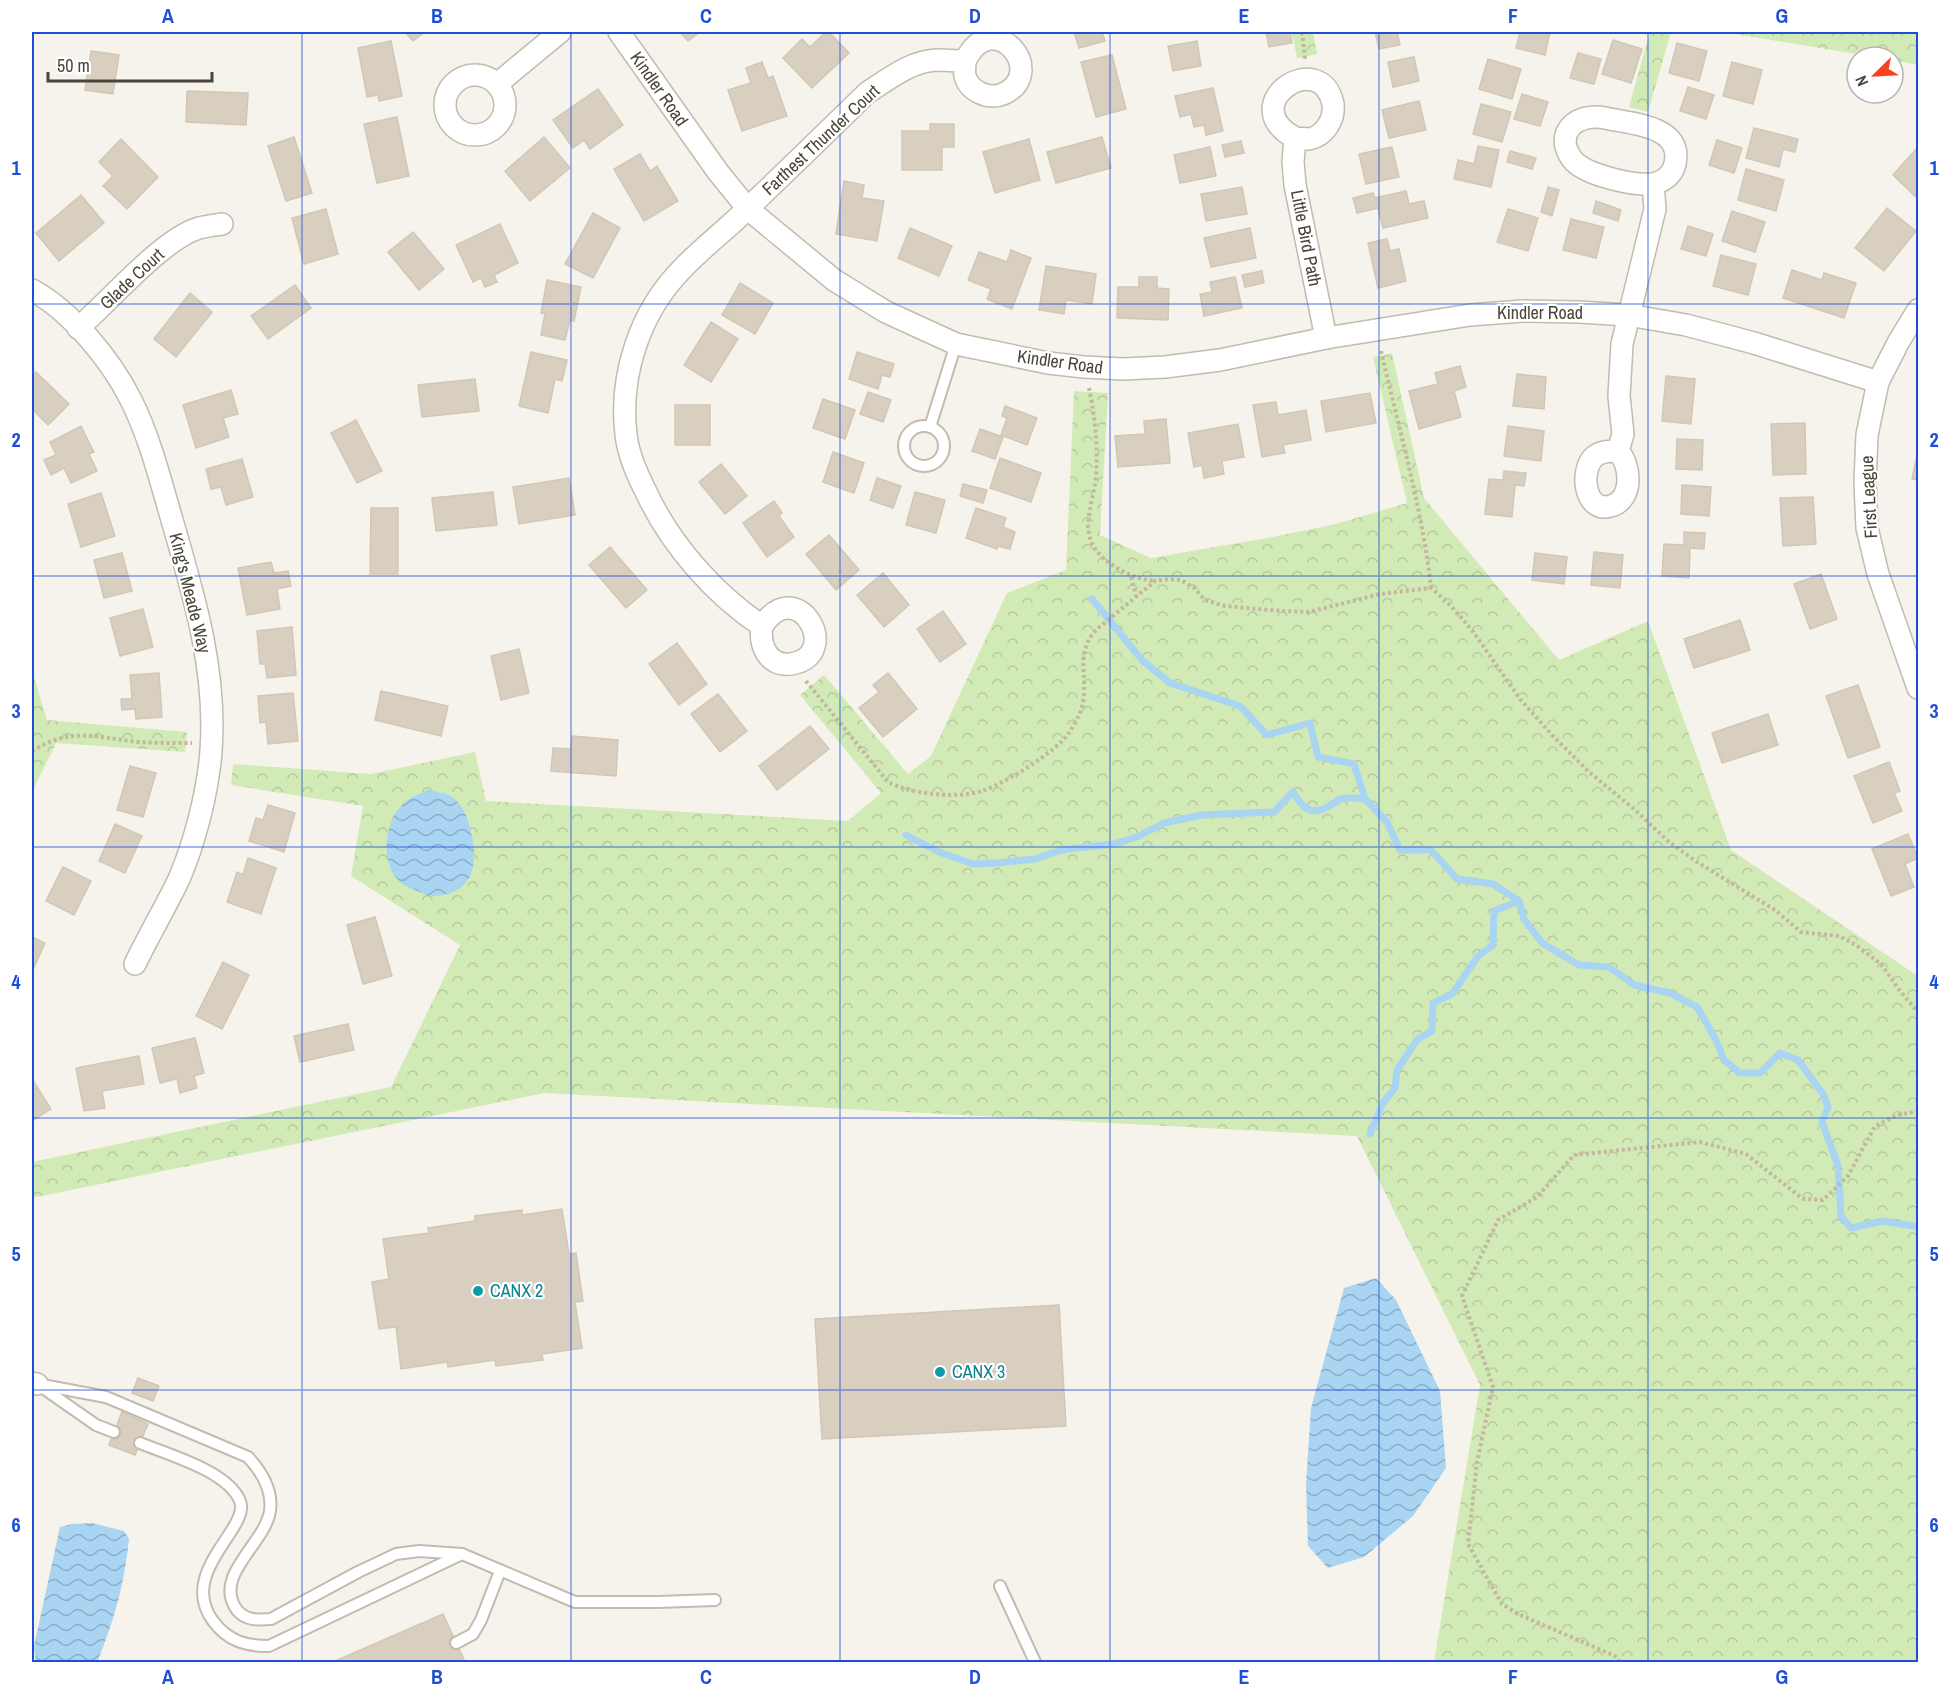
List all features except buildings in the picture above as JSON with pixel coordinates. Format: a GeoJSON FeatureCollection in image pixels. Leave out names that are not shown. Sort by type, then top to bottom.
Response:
{"type":"FeatureCollection","features":[{"type":"Feature","properties":{"kind":"street"},"geometry":{"type":"LineString","coordinates":[[497,84],[560,32]]}},
{"type":"Feature","properties":{"kind":"street","name":"Kindler Road"},"geometry":{"type":"LineString","coordinates":[[619,32],[718,172],[748,208],[834,280],[886,312],[956,344],[1048,363],[1123,369],[1165,367],[1220,360],[1326,338],[1470,315],[1523,311],[1628,315],[1686,325],[1754,343],[1878,382]]}},
{"type":"Feature","properties":{"kind":"street","name":"Farthest Thunder Court"},"geometry":{"type":"LineString","coordinates":[[762,626],[738,610],[711,584],[669,533],[637,473],[626,436],[625,395],[629,366],[640,333],[656,302],[681,269],[867,93],[915,65],[934,60],[964,62]]}},
{"type":"Feature","properties":{"kind":"street"},"geometry":{"type":"LineString","coordinates":[[1299,79],[1313,80],[1323,85],[1331,96],[1334,110],[1330,123],[1321,134],[1310,139],[1295,138],[1284,132],[1276,120],[1274,105],[1279,92],[1287,83],[1299,79]]}},
{"type":"Feature","properties":{"kind":"street"},"geometry":{"type":"LineString","coordinates":[[1597,116],[1656,129],[1667,135],[1674,146],[1676,160],[1673,171],[1664,180],[1653,184],[1639,185],[1580,166],[1568,151],[1566,140],[1569,128],[1575,121],[1597,116]]}},
{"type":"Feature","properties":{"kind":"street","name":"Little Bird Path"},"geometry":{"type":"LineString","coordinates":[[1295,138],[1293,162],[1295,185],[1326,338]]}},
{"type":"Feature","properties":{"kind":"street"},"geometry":{"type":"LineString","coordinates":[[1617,451],[1623,434],[1619,396],[1621,354],[1628,315],[1655,209],[1653,184]]}},
{"type":"Feature","properties":{"kind":"street","name":"Glade Court"},"geometry":{"type":"LineString","coordinates":[[78,327],[102,308],[152,258],[176,240],[198,228],[222,224]]}},
{"type":"Feature","properties":{"kind":"street","name":"King's Meade Way"},"geometry":{"type":"LineString","coordinates":[[32,290],[45,297],[78,327],[107,361],[130,398],[149,444],[201,621],[211,695],[211,742],[203,798],[179,877],[135,964]]}},
{"type":"Feature","properties":{"kind":"street","name":"First League"},"geometry":{"type":"LineString","coordinates":[[1918,310],[1878,382],[1867,435],[1865,482],[1867,528],[1878,574],[1918,688]]}},
{"type":"Feature","properties":{"kind":"street"},"geometry":{"type":"LineString","coordinates":[[790,608],[800,611],[809,618],[815,630],[815,643],[811,652],[802,661],[789,664],[779,663],[764,652],[760,638],[762,626],[769,615],[781,609],[790,608]]}},
{"type":"Feature","properties":{"kind":"lane"},"geometry":{"type":"LineString","coordinates":[[930,427],[956,344]]}},
{"type":"Feature","properties":{"kind":"lane"},"geometry":{"type":"LineString","coordinates":[[34,1384],[96,1425],[114,1432]]}},
{"type":"Feature","properties":{"kind":"lane"},"geometry":{"type":"LineString","coordinates":[[34,1384],[106,1397],[248,1456],[258,1468],[268,1488],[270,1509],[264,1530],[235,1572],[229,1589],[233,1604],[242,1616],[255,1621],[271,1619],[396,1554],[419,1551],[462,1554],[575,1602],[715,1600]]}},
{"type":"Feature","properties":{"kind":"lane"},"geometry":{"type":"LineString","coordinates":[[140,1443],[213,1473],[235,1490],[242,1504],[240,1516],[207,1571],[203,1593],[208,1614],[219,1629],[234,1641],[250,1646],[269,1646],[462,1554]]}},
{"type":"Feature","properties":{"kind":"lane"},"geometry":{"type":"LineString","coordinates":[[456,1643],[473,1634],[481,1620],[500,1570]]}},
{"type":"Feature","properties":{"kind":"lane"},"geometry":{"type":"LineString","coordinates":[[1000,1586],[1035,1662]]}},
{"type":"Feature","properties":{"kind":"path"},"geometry":{"type":"LineString","coordinates":[[1299,79],[1305,56],[1302,32]]}},
{"type":"Feature","properties":{"kind":"path"},"geometry":{"type":"LineString","coordinates":[[1381,351],[1428,560],[1431,588],[1472,630],[1520,699],[1589,772],[1669,842],[1696,862],[1774,910],[1801,932],[1839,936],[1856,945],[1881,964],[1900,992],[1918,1012]]}},
{"type":"Feature","properties":{"kind":"path"},"geometry":{"type":"LineString","coordinates":[[1084,367],[1095,417],[1097,444],[1096,477],[1088,524],[1089,537],[1096,553],[1131,576],[1155,581],[1181,580],[1194,588],[1205,600],[1225,606],[1309,612],[1380,594],[1431,588]]}},
{"type":"Feature","properties":{"kind":"path"},"geometry":{"type":"LineString","coordinates":[[1131,576],[1136,596]]}},
{"type":"Feature","properties":{"kind":"path"},"geometry":{"type":"LineString","coordinates":[[789,664],[806,681],[888,782],[899,788],[931,793],[963,794],[981,791],[1004,781],[1052,751],[1069,734],[1081,711],[1084,692],[1083,648],[1087,639],[1155,581]]}},
{"type":"Feature","properties":{"kind":"path"},"geometry":{"type":"LineString","coordinates":[[32,751],[63,736],[80,734],[140,742],[211,742]]}},
{"type":"Feature","properties":{"kind":"path"},"geometry":{"type":"LineString","coordinates":[[1620,1662],[1615,1656],[1518,1614],[1502,1604],[1468,1544],[1477,1462],[1493,1387],[1462,1296],[1498,1220],[1537,1197],[1574,1155],[1700,1142],[1746,1154],[1803,1199],[1823,1200],[1848,1176],[1875,1126],[1898,1115],[1918,1112]]}},
{"type":"Feature","properties":{"kind":"green space"},"geometry":{"type":"Polygon","coordinates":[[[1292,32],[1313,32],[1317,54],[1297,58],[1292,32]]]}},
{"type":"Feature","properties":{"kind":"green space"},"geometry":{"type":"Polygon","coordinates":[[[1650,32],[1671,32],[1648,112],[1629,107],[1650,32]]]}},
{"type":"Feature","properties":{"kind":"green space"},"geometry":{"type":"Polygon","coordinates":[[[1723,32],[1918,32],[1918,65],[1905,62],[1905,45],[1845,45],[1845,52],[1723,32]]]}},
{"type":"Feature","properties":{"kind":"green space"},"geometry":{"type":"Polygon","coordinates":[[[1392,353],[1424,498],[1559,660],[1648,621],[1731,850],[1918,976],[1918,1662],[1434,1662],[1480,1385],[1357,1136],[544,1093],[32,1198],[32,1162],[391,1087],[460,945],[351,876],[363,806],[231,785],[233,764],[371,774],[475,752],[486,801],[848,821],[881,793],[800,695],[824,675],[908,774],[931,756],[1007,593],[1066,570],[1074,391],[1108,393],[1100,535],[1151,558],[1336,524],[1407,503],[1373,357],[1392,353]]]}},
{"type":"Feature","properties":{"kind":"green space"},"geometry":{"type":"Polygon","coordinates":[[[32,670],[47,720],[187,732],[185,752],[56,743],[32,792],[32,670]]]}},
{"type":"Feature","properties":{"kind":"water"},"geometry":{"type":"Polygon","coordinates":[[[429,790],[449,795],[456,800],[467,819],[474,847],[473,867],[465,883],[449,894],[437,896],[423,893],[401,882],[393,873],[387,854],[388,832],[396,813],[408,800],[429,790]]]}},
{"type":"Feature","properties":{"kind":"water"},"geometry":{"type":"Polygon","coordinates":[[[1376,1278],[1396,1300],[1440,1391],[1446,1468],[1413,1516],[1364,1557],[1328,1568],[1308,1546],[1306,1484],[1311,1408],[1344,1288],[1376,1278]]]}},
{"type":"Feature","properties":{"kind":"water"},"geometry":{"type":"Polygon","coordinates":[[[92,1523],[124,1531],[129,1539],[118,1601],[98,1660],[95,1662],[36,1662],[34,1646],[60,1527],[92,1523]]]}},
{"type":"Feature","properties":{"kind":"waterway"},"geometry":{"type":"LineString","coordinates":[[1092,599],[1142,660],[1170,683],[1240,706],[1267,735],[1310,723],[1318,757],[1354,764],[1365,799],[1387,822],[1400,850],[1431,850],[1457,879],[1493,884],[1519,901],[1524,919],[1542,943],[1579,965],[1609,967],[1634,985],[1670,993],[1697,1007],[1716,1040],[1724,1060],[1740,1073],[1760,1073],[1780,1053],[1798,1060],[1823,1094],[1828,1107],[1822,1122],[1838,1166],[1841,1216],[1851,1228],[1883,1221],[1918,1227]]}},
{"type":"Feature","properties":{"kind":"waterway"},"geometry":{"type":"LineString","coordinates":[[906,835],[939,852],[973,864],[998,863],[1035,859],[1061,850],[1114,844],[1139,836],[1164,823],[1201,815],[1274,812],[1293,792],[1303,806],[1316,811],[1340,799],[1365,799]]}},
{"type":"Feature","properties":{"kind":"waterway"},"geometry":{"type":"LineString","coordinates":[[1370,1134],[1383,1103],[1395,1088],[1397,1070],[1417,1040],[1432,1031],[1433,1003],[1452,994],[1478,956],[1493,945],[1494,911],[1519,901]]}},
{"type":"Feature","properties":{"kind":"place","name":"CANX 2"},"geometry":{"type":"Point","coordinates":[478,1291]}},
{"type":"Feature","properties":{"kind":"place","name":"CANX 3"},"geometry":{"type":"Point","coordinates":[940,1372]}}]}
